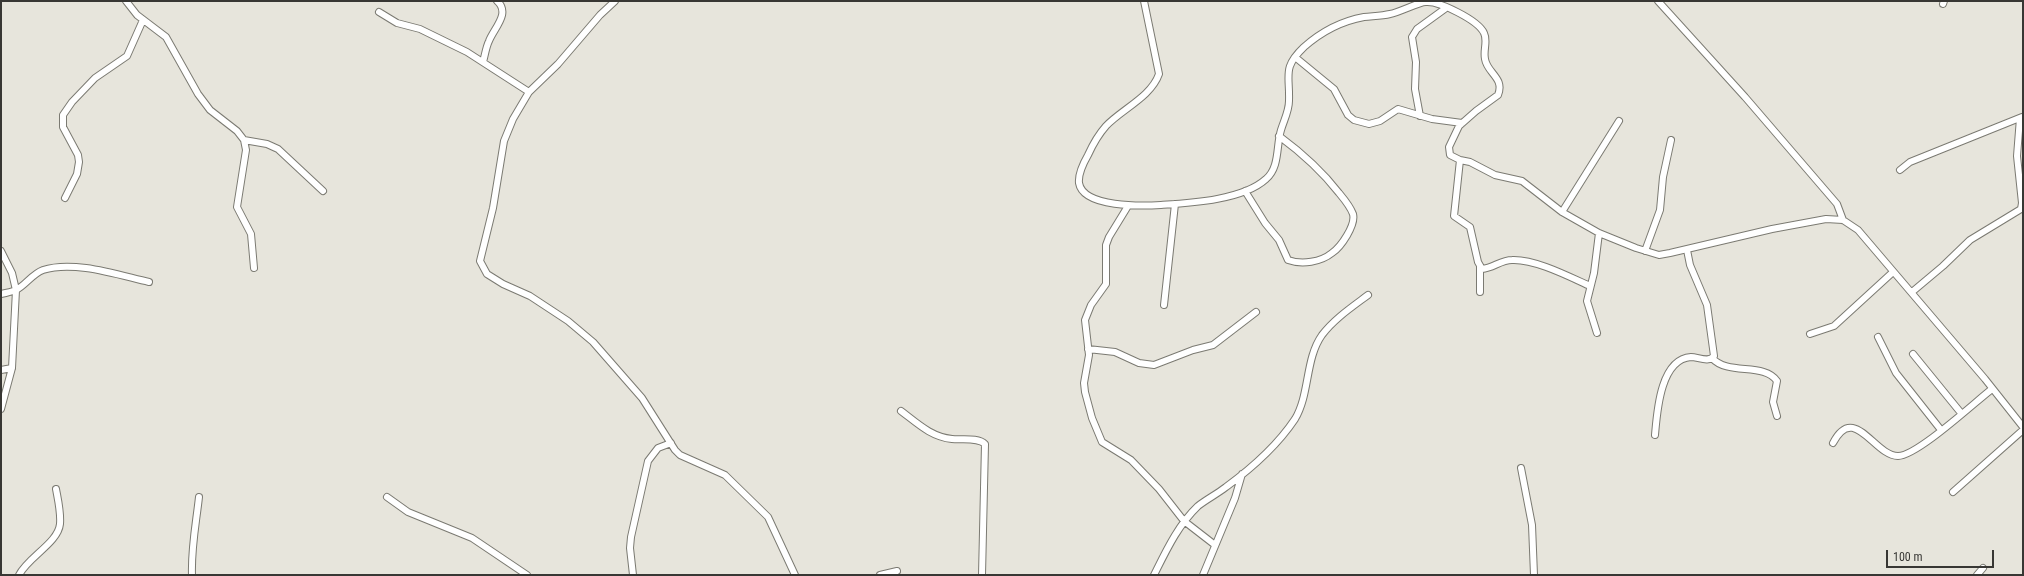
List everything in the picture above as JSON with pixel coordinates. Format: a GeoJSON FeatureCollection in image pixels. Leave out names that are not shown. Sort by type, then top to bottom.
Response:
{"type":"FeatureCollection","features":[{"type":"Feature","properties":{"kind":"street"},"geometry":{"type":"LineString","coordinates":[[126,1],[143,20],[166,37],[198,94],[210,110],[237,131],[244,140],[246,150],[237,207],[250,234],[254,268]]}},
{"type":"Feature","properties":{"kind":"street"},"geometry":{"type":"LineString","coordinates":[[483,62],[488,42],[503,14],[503,9],[497,1]]}},
{"type":"Feature","properties":{"kind":"street"},"geometry":{"type":"LineString","coordinates":[[615,1],[558,64],[529,92],[513,119],[504,141],[493,208],[481,255],[483,268],[487,274],[503,284],[530,296],[568,321],[593,342],[642,398],[680,455],[725,475],[768,517],[795,575]]}},
{"type":"Feature","properties":{"kind":"street"},"geometry":{"type":"LineString","coordinates":[[1142,1],[1159,70],[1158,79],[1139,99],[1107,125],[1096,139],[1085,160],[1079,180],[1080,186],[1090,196],[1113,204],[1128,206],[1175,204],[1223,197],[1245,191],[1266,180],[1274,170],[1279,136],[1288,110],[1288,71],[1295,57],[1307,44],[1336,25],[1363,18],[1389,15],[1424,2],[1446,8],[1474,21],[1481,27],[1486,39],[1485,61],[1495,75],[1500,87],[1498,95],[1462,123],[1449,147],[1450,155],[1460,160],[1470,162],[1495,175],[1522,181],[1562,212],[1599,233],[1658,255],[1687,250],[1779,228],[1826,220],[1843,220],[1858,230],[1912,292],[2023,429],[1953,492]]}},
{"type":"Feature","properties":{"kind":"street"},"geometry":{"type":"LineString","coordinates":[[1409,1],[1411,8]]}},
{"type":"Feature","properties":{"kind":"street"},"geometry":{"type":"LineString","coordinates":[[1658,1],[1745,97],[1837,204],[1843,220]]}},
{"type":"Feature","properties":{"kind":"street"},"geometry":{"type":"LineString","coordinates":[[1420,116],[1415,89],[1416,66],[1412,37],[1417,29],[1446,8]]}},
{"type":"Feature","properties":{"kind":"street"},"geometry":{"type":"LineString","coordinates":[[378,12],[397,23],[430,33],[483,62],[529,92]]}},
{"type":"Feature","properties":{"kind":"street"},"geometry":{"type":"LineString","coordinates":[[65,198],[77,174],[79,162],[78,155],[63,127],[63,115],[72,102],[96,78],[127,56],[143,20]]}},
{"type":"Feature","properties":{"kind":"street"},"geometry":{"type":"LineString","coordinates":[[1295,57],[1334,89],[1348,115],[1354,120],[1368,124],[1380,121],[1398,109],[1420,116],[1462,123]]}},
{"type":"Feature","properties":{"kind":"street"},"geometry":{"type":"LineString","coordinates":[[1900,170],[1917,159],[2022,117],[2017,156],[2022,210],[1970,240],[1912,292]]}},
{"type":"Feature","properties":{"kind":"street"},"geometry":{"type":"LineString","coordinates":[[1562,212],[1619,120]]}},
{"type":"Feature","properties":{"kind":"street"},"geometry":{"type":"LineString","coordinates":[[1245,191],[1265,223],[1279,240],[1288,260],[1298,262],[1319,260],[1328,257],[1336,250],[1344,239],[1353,219],[1346,202],[1324,174],[1279,136]]}},
{"type":"Feature","properties":{"kind":"street"},"geometry":{"type":"LineString","coordinates":[[244,140],[267,144],[278,149],[324,191]]}},
{"type":"Feature","properties":{"kind":"street"},"geometry":{"type":"LineString","coordinates":[[1645,251],[1660,210],[1670,140]]}},
{"type":"Feature","properties":{"kind":"street"},"geometry":{"type":"LineString","coordinates":[[1460,160],[1454,216],[1470,227],[1480,267],[1480,292]]}},
{"type":"Feature","properties":{"kind":"street"},"geometry":{"type":"LineString","coordinates":[[1164,305],[1175,204]]}},
{"type":"Feature","properties":{"kind":"street"},"geometry":{"type":"LineString","coordinates":[[1128,206],[1109,237],[1106,245],[1106,284],[1087,313],[1085,320],[1089,364],[1084,383],[1098,435],[1102,442],[1131,460],[1159,489],[1184,521],[1215,545]]}},
{"type":"Feature","properties":{"kind":"street"},"geometry":{"type":"LineString","coordinates":[[1597,333],[1587,301],[1594,273],[1599,233]]}},
{"type":"Feature","properties":{"kind":"street"},"geometry":{"type":"LineString","coordinates":[[1687,250],[1690,265],[1707,305],[1714,351],[1712,358]]}},
{"type":"Feature","properties":{"kind":"street"},"geometry":{"type":"LineString","coordinates":[[1,251],[12,273],[16,290],[12,368],[1,409]]}},
{"type":"Feature","properties":{"kind":"street"},"geometry":{"type":"LineString","coordinates":[[1480,267],[1482,269],[1486,269],[1505,261],[1521,261],[1533,264],[1590,286]]}},
{"type":"Feature","properties":{"kind":"street"},"geometry":{"type":"LineString","coordinates":[[1,294],[16,290],[36,274],[56,268],[72,267],[105,272],[149,282]]}},
{"type":"Feature","properties":{"kind":"street"},"geometry":{"type":"LineString","coordinates":[[1810,334],[1834,326],[1893,272]]}},
{"type":"Feature","properties":{"kind":"street"},"geometry":{"type":"LineString","coordinates":[[1154,575],[1184,521],[1199,506],[1242,474],[1276,444],[1295,418],[1304,393],[1316,350],[1322,336],[1343,315],[1368,295]]}},
{"type":"Feature","properties":{"kind":"street"},"geometry":{"type":"LineString","coordinates":[[1088,349],[1115,352],[1139,363],[1154,365],[1193,350],[1213,345],[1256,312]]}},
{"type":"Feature","properties":{"kind":"street"},"geometry":{"type":"LineString","coordinates":[[1878,337],[1896,373],[1941,430]]}},
{"type":"Feature","properties":{"kind":"street"},"geometry":{"type":"LineString","coordinates":[[1913,354],[1961,414]]}},
{"type":"Feature","properties":{"kind":"street"},"geometry":{"type":"LineString","coordinates":[[1655,435],[1658,400],[1669,373],[1685,358],[1712,358],[1721,364],[1771,374],[1777,382],[1773,402],[1777,416]]}},
{"type":"Feature","properties":{"kind":"street"},"geometry":{"type":"LineString","coordinates":[[1,370],[12,368]]}},
{"type":"Feature","properties":{"kind":"street"},"geometry":{"type":"LineString","coordinates":[[1833,443],[1838,432],[1845,429],[1856,429],[1862,431],[1886,452],[1897,456],[1903,456],[1926,442],[1992,389]]}},
{"type":"Feature","properties":{"kind":"street"},"geometry":{"type":"LineString","coordinates":[[901,411],[936,436],[950,439],[978,440],[985,444],[982,575]]}},
{"type":"Feature","properties":{"kind":"street"},"geometry":{"type":"LineString","coordinates":[[633,575],[630,548],[631,537],[648,461],[658,448],[671,443]]}},
{"type":"Feature","properties":{"kind":"street"},"geometry":{"type":"LineString","coordinates":[[1521,468],[1533,533],[1534,575]]}},
{"type":"Feature","properties":{"kind":"street"},"geometry":{"type":"LineString","coordinates":[[1203,575],[1235,498],[1242,474]]}},
{"type":"Feature","properties":{"kind":"street"},"geometry":{"type":"LineString","coordinates":[[20,575],[26,565],[58,531],[59,516],[56,489]]}},
{"type":"Feature","properties":{"kind":"street"},"geometry":{"type":"LineString","coordinates":[[192,575],[191,549],[196,532],[199,497]]}},
{"type":"Feature","properties":{"kind":"street"},"geometry":{"type":"LineString","coordinates":[[387,497],[408,512],[472,538],[527,575]]}},
{"type":"Feature","properties":{"kind":"street"},"geometry":{"type":"LineString","coordinates":[[1977,575],[1983,568]]}},
{"type":"Feature","properties":{"kind":"street"},"geometry":{"type":"LineString","coordinates":[[880,575],[897,571]]}}]}
